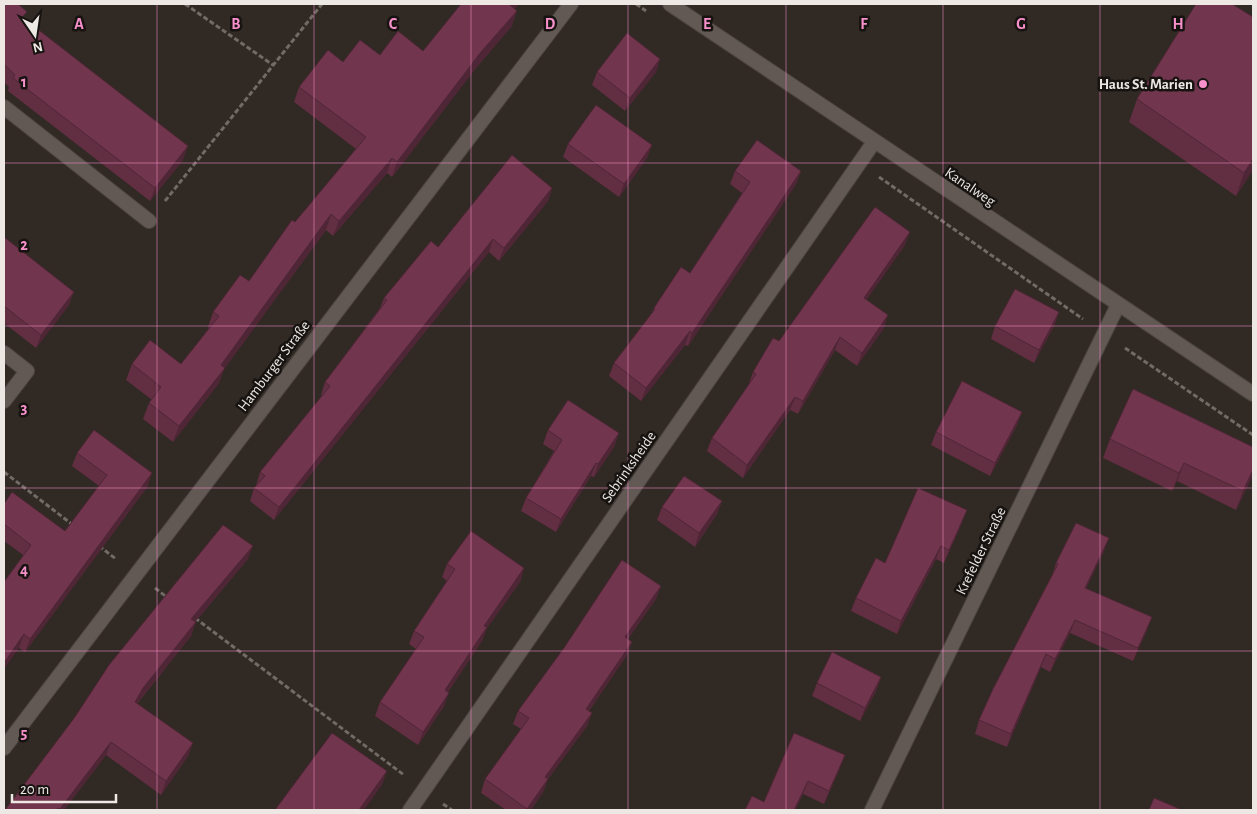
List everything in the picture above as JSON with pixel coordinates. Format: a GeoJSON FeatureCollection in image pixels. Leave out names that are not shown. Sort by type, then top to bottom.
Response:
{"type":"FeatureCollection","features":[{"type":"Feature","properties":{"kind":"street","name":"Hamburger Straße"},"geometry":{"type":"LineString","coordinates":[[4,748],[571,4]]}},
{"type":"Feature","properties":{"kind":"street","name":"Kanalweg"},"geometry":{"type":"LineString","coordinates":[[670,4],[1253,394]]}},
{"type":"Feature","properties":{"kind":"street"},"geometry":{"type":"LineString","coordinates":[[4,107],[149,221]]}},
{"type":"Feature","properties":{"kind":"street","name":"Sebrinksheide"},"geometry":{"type":"LineString","coordinates":[[410,810],[874,142]]}},
{"type":"Feature","properties":{"kind":"street","name":"Krefelder Straße"},"geometry":{"type":"LineString","coordinates":[[872,810],[1118,305]]}},
{"type":"Feature","properties":{"kind":"street"},"geometry":{"type":"LineString","coordinates":[[4,353],[27,372],[4,401]]}},
{"type":"Feature","properties":{"kind":"path"},"geometry":{"type":"LineString","coordinates":[[185,4],[273,65]]}},
{"type":"Feature","properties":{"kind":"path"},"geometry":{"type":"LineString","coordinates":[[149,221],[322,4]]}},
{"type":"Feature","properties":{"kind":"path"},"geometry":{"type":"LineString","coordinates":[[636,4],[652,15]]}},
{"type":"Feature","properties":{"kind":"path"},"geometry":{"type":"LineString","coordinates":[[859,163],[1104,334],[1253,435]]}},
{"type":"Feature","properties":{"kind":"path"},"geometry":{"type":"LineString","coordinates":[[4,472],[74,526]]}},
{"type":"Feature","properties":{"kind":"path"},"geometry":{"type":"LineString","coordinates":[[97,544],[175,603]]}},
{"type":"Feature","properties":{"kind":"path"},"geometry":{"type":"LineString","coordinates":[[191,615],[425,790]]}},
{"type":"Feature","properties":{"kind":"building"},"geometry":{"type":"Polygon","coordinates":[[[4,4],[18,4],[27,12],[22,17],[188,146],[155,188],[13,78],[15,75],[4,64],[4,4]]]}},
{"type":"Feature","properties":{"kind":"building"},"geometry":{"type":"Polygon","coordinates":[[[461,4],[512,4],[510,5],[517,11],[481,52],[397,162],[392,158],[339,221],[331,214],[221,365],[225,368],[179,426],[149,403],[161,387],[132,364],[150,340],[181,364],[219,316],[213,312],[240,275],[249,281],[292,220],[295,222],[366,137],[299,87],[328,50],[343,62],[360,40],[380,55],[398,31],[423,51],[461,4]]]}},
{"type":"Feature","properties":{"kind":"building","name":"Haus St. Marien"},"geometry":{"type":"Polygon","coordinates":[[[1196,4],[1232,4],[1253,17],[1253,159],[1244,173],[1137,99],[1196,4]]]}},
{"type":"Feature","properties":{"kind":"building"},"geometry":{"type":"Polygon","coordinates":[[[627,33],[660,59],[630,98],[597,72],[627,33]]]}},
{"type":"Feature","properties":{"kind":"building"},"geometry":{"type":"Polygon","coordinates":[[[596,105],[652,145],[624,184],[568,144],[596,105]]]}},
{"type":"Feature","properties":{"kind":"building"},"geometry":{"type":"Polygon","coordinates":[[[757,140],[801,171],[692,333],[690,331],[646,388],[614,363],[655,309],[681,267],[690,273],[750,182],[735,171],[757,140]]]}},
{"type":"Feature","properties":{"kind":"building"},"geometry":{"type":"Polygon","coordinates":[[[512,155],[552,188],[504,248],[493,239],[279,507],[254,488],[265,476],[260,472],[330,386],[325,382],[387,300],[384,298],[431,241],[438,247],[512,155]]]}},
{"type":"Feature","properties":{"kind":"building"},"geometry":{"type":"Polygon","coordinates":[[[875,207],[910,232],[864,298],[888,315],[862,353],[840,337],[803,401],[795,397],[747,465],[712,438],[756,374],[753,372],[773,338],[779,341],[875,207]]]}},
{"type":"Feature","properties":{"kind":"building"},"geometry":{"type":"Polygon","coordinates":[[[4,237],[74,292],[41,335],[4,306],[4,237]]]}},
{"type":"Feature","properties":{"kind":"building"},"geometry":{"type":"Polygon","coordinates":[[[1015,289],[1059,312],[1039,350],[995,326],[1015,289]]]}},
{"type":"Feature","properties":{"kind":"building"},"geometry":{"type":"Polygon","coordinates":[[[962,381],[1022,412],[995,463],[936,432],[962,381]]]}},
{"type":"Feature","properties":{"kind":"building"},"geometry":{"type":"Polygon","coordinates":[[[1133,389],[1253,447],[1253,470],[1243,491],[1184,463],[1179,473],[1110,439],[1133,389]]]}},
{"type":"Feature","properties":{"kind":"building"},"geometry":{"type":"Polygon","coordinates":[[[568,400],[619,433],[598,464],[596,463],[561,519],[526,498],[562,440],[548,430],[568,400]]]}},
{"type":"Feature","properties":{"kind":"building"},"geometry":{"type":"Polygon","coordinates":[[[94,430],[152,473],[30,639],[24,634],[4,663],[4,582],[31,545],[4,524],[4,504],[12,492],[65,531],[107,475],[77,453],[94,430]]]}},
{"type":"Feature","properties":{"kind":"building"},"geometry":{"type":"Polygon","coordinates":[[[684,476],[722,501],[699,533],[662,507],[684,476]]]}},
{"type":"Feature","properties":{"kind":"building"},"geometry":{"type":"Polygon","coordinates":[[[918,488],[967,510],[949,550],[941,546],[901,621],[856,598],[876,558],[885,563],[918,488]]]}},
{"type":"Feature","properties":{"kind":"building"},"geometry":{"type":"Polygon","coordinates":[[[1076,523],[1109,538],[1085,588],[1152,617],[1138,648],[1075,620],[1055,659],[1046,654],[1011,734],[979,720],[993,689],[1058,564],[1056,563],[1076,523]]]}},
{"type":"Feature","properties":{"kind":"building"},"geometry":{"type":"Polygon","coordinates":[[[223,525],[253,546],[191,619],[196,622],[143,688],[135,702],[193,743],[166,781],[111,742],[60,809],[5,810],[75,717],[109,665],[223,525]]]}},
{"type":"Feature","properties":{"kind":"building"},"geometry":{"type":"Polygon","coordinates":[[[471,531],[524,568],[484,626],[487,627],[445,690],[449,693],[423,732],[380,702],[424,637],[414,631],[455,569],[447,564],[471,531]]]}},
{"type":"Feature","properties":{"kind":"building"},"geometry":{"type":"Polygon","coordinates":[[[622,560],[661,586],[625,637],[632,642],[586,709],[592,713],[545,777],[548,779],[527,809],[485,779],[529,718],[518,711],[564,648],[622,560]]]}},
{"type":"Feature","properties":{"kind":"building"},"geometry":{"type":"Polygon","coordinates":[[[832,652],[881,677],[865,708],[817,683],[832,652]]]}},
{"type":"Feature","properties":{"kind":"building"},"geometry":{"type":"Polygon","coordinates":[[[332,733],[387,771],[359,810],[275,810],[332,733]]]}},
{"type":"Feature","properties":{"kind":"building"},"geometry":{"type":"Polygon","coordinates":[[[794,733],[845,755],[829,791],[808,781],[794,810],[745,810],[752,796],[764,802],[794,733]]]}},
{"type":"Feature","properties":{"kind":"building"},"geometry":{"type":"Polygon","coordinates":[[[1154,798],[1182,810],[1149,810],[1154,798]]]}},
{"type":"Feature","properties":{"kind":"place","name":"Haus St. Marien"},"geometry":{"type":"Point","coordinates":[1203,84]}}]}
